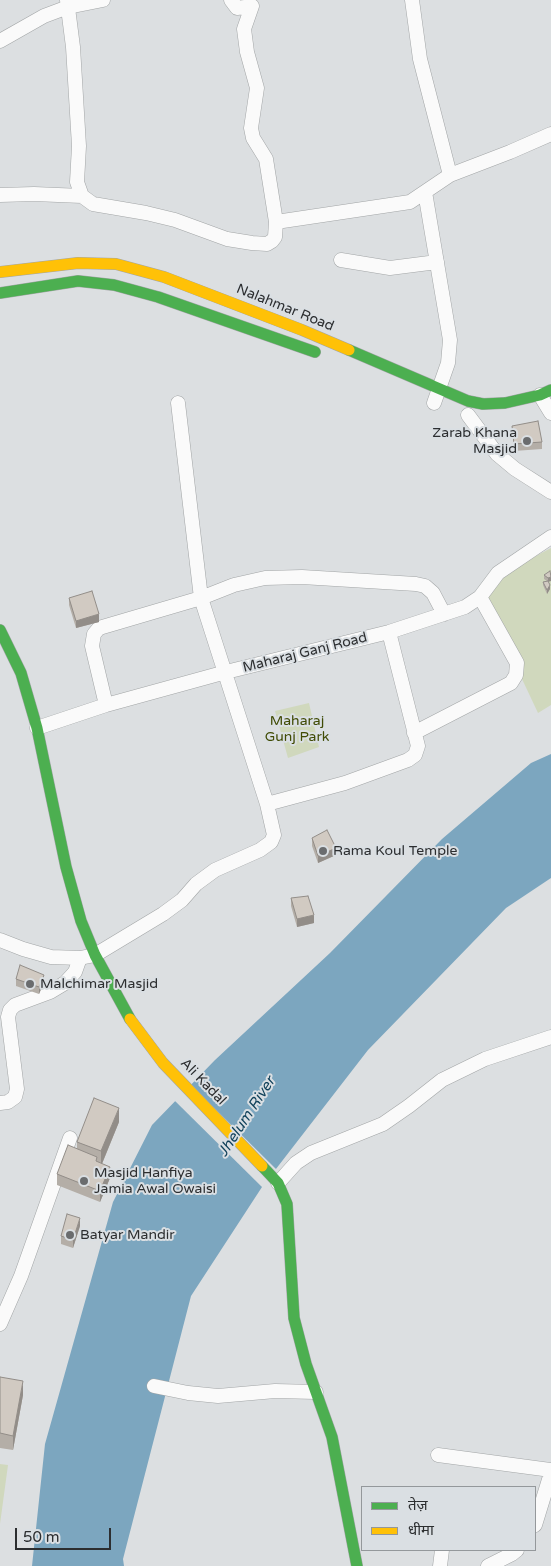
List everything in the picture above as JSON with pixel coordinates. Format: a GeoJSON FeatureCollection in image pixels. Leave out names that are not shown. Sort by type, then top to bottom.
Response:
{"type":"FeatureCollection","features":[{"type":"Feature","properties":{"kind":"street"},"geometry":{"type":"LineString","coordinates":[[0,41],[68,3],[103,0]]}},
{"type":"Feature","properties":{"kind":"street"},"geometry":{"type":"LineString","coordinates":[[231,0],[237,8],[256,3]]}},
{"type":"Feature","properties":{"kind":"street"},"geometry":{"type":"LineString","coordinates":[[412,0],[420,58],[450,175]]}},
{"type":"Feature","properties":{"kind":"street"},"geometry":{"type":"LineString","coordinates":[[68,3],[73,47],[78,146],[77,182],[82,196]]}},
{"type":"Feature","properties":{"kind":"street"},"geometry":{"type":"LineString","coordinates":[[0,195],[82,196],[93,204],[175,220],[227,239],[266,244],[272,241],[275,236],[276,222],[266,159],[251,132],[257,88],[247,52],[244,29],[256,3]]}},
{"type":"Feature","properties":{"kind":"street"},"geometry":{"type":"LineString","coordinates":[[276,222],[410,202],[450,175],[551,134]]}},
{"type":"Feature","properties":{"kind":"street"},"geometry":{"type":"LineString","coordinates":[[425,192],[450,340],[448,363],[434,403]]}},
{"type":"Feature","properties":{"kind":"street"},"geometry":{"type":"LineString","coordinates":[[341,260],[390,268],[437,262]]}},
{"type":"Feature","properties":{"kind":"street","name":"Nalahmar Road"},"geometry":{"type":"LineString","coordinates":[[0,272],[78,262],[116,264],[164,277],[302,330],[468,401],[483,404],[548,401]]}},
{"type":"Feature","properties":{"kind":"street","name":"Nalahmar Road"},"geometry":{"type":"LineString","coordinates":[[0,293],[78,281],[114,285],[158,297],[299,345],[325,356]]}},
{"type":"Feature","properties":{"kind":"street"},"geometry":{"type":"LineString","coordinates":[[498,415],[548,401]]}},
{"type":"Feature","properties":{"kind":"street"},"geometry":{"type":"LineString","coordinates":[[0,940],[50,957],[80,958],[94,955],[163,914],[182,900],[196,884],[215,870],[260,850],[271,842],[274,835],[267,804],[201,598],[178,402]]}},
{"type":"Feature","properties":{"kind":"street"},"geometry":{"type":"LineString","coordinates":[[463,413],[483,416]]}},
{"type":"Feature","properties":{"kind":"street"},"geometry":{"type":"LineString","coordinates":[[463,413],[497,454],[515,469],[551,492]]}},
{"type":"Feature","properties":{"kind":"street","name":"Maharaj Ganj Road"},"geometry":{"type":"LineString","coordinates":[[37,728],[106,705],[226,672],[389,632],[465,607],[480,597],[498,573],[551,537]]}},
{"type":"Feature","properties":{"kind":"street"},"geometry":{"type":"LineString","coordinates":[[106,705],[92,646],[94,634],[100,628],[201,598],[234,585],[265,578],[302,577],[426,586],[433,593],[444,614]]}},
{"type":"Feature","properties":{"kind":"street"},"geometry":{"type":"LineString","coordinates":[[414,733],[511,683],[516,675],[517,663],[480,597]]}},
{"type":"Feature","properties":{"kind":"street","name":"Ali Kadal"},"geometry":{"type":"LineString","coordinates":[[0,630],[21,673],[37,728],[66,867],[80,921],[94,955],[135,1027],[163,1063],[278,1183]]}},
{"type":"Feature","properties":{"kind":"street"},"geometry":{"type":"LineString","coordinates":[[267,804],[345,783],[408,760],[415,755],[418,746],[389,632]]}},
{"type":"Feature","properties":{"kind":"street"},"geometry":{"type":"LineString","coordinates":[[0,1103],[8,1102],[15,1097],[18,1090],[8,1017],[10,1010],[15,1005],[50,992],[65,983],[75,972],[80,958]]}},
{"type":"Feature","properties":{"kind":"street"},"geometry":{"type":"LineString","coordinates":[[357,1566],[332,1437],[306,1364],[294,1318],[287,1204],[278,1183],[296,1163],[311,1153],[383,1124],[442,1080],[484,1059],[551,1037]]}},
{"type":"Feature","properties":{"kind":"street"},"geometry":{"type":"LineString","coordinates":[[0,1324],[21,1276],[70,1138]]}},
{"type":"Feature","properties":{"kind":"street"},"geometry":{"type":"LineString","coordinates":[[154,1386],[188,1393],[218,1396],[275,1391],[316,1392]]}},
{"type":"Feature","properties":{"kind":"street"},"geometry":{"type":"LineString","coordinates":[[438,1456],[551,1471],[536,1522]]}},
{"type":"Feature","properties":{"kind":"street"},"geometry":{"type":"LineString","coordinates":[[440,1566],[442,1551]]}},
{"type":"Feature","properties":{"kind":"street"},"geometry":{"type":"LineString","coordinates":[[488,1566],[516,1551]]}},
{"type":"Feature","properties":{"kind":"green space"},"geometry":{"type":"Polygon","coordinates":[[[551,548],[551,705],[538,713],[522,679],[520,663],[484,596],[500,575],[551,548]]]}},
{"type":"Feature","properties":{"kind":"green space","name":"Maharaj Gunj Park"},"geometry":{"type":"Polygon","coordinates":[[[309,703],[319,747],[288,758],[275,711],[309,703]]]}},
{"type":"Feature","properties":{"kind":"green space"},"geometry":{"type":"Polygon","coordinates":[[[0,1464],[8,1465],[0,1524],[0,1464]]]}},
{"type":"Feature","properties":{"kind":"water","name":"Jhelum River"},"geometry":{"type":"Polygon","coordinates":[[[551,754],[551,878],[506,908],[368,1050],[262,1187],[191,1296],[123,1559],[124,1566],[32,1566],[45,1444],[113,1202],[152,1125],[215,1060],[330,953],[442,839],[531,763],[551,754]]]}},
{"type":"Feature","properties":{"kind":"pier"},"geometry":{"type":"Polygon","coordinates":[[[189,1083],[278,1171],[264,1189],[173,1099],[189,1083]]]}},
{"type":"Feature","properties":{"kind":"building"},"geometry":{"type":"Polygon","coordinates":[[[538,421],[542,442],[514,444],[512,426],[538,421]]]}},
{"type":"Feature","properties":{"kind":"building"},"geometry":{"type":"Polygon","coordinates":[[[550,571],[551,577],[548,578],[544,575],[550,571]]]}},
{"type":"Feature","properties":{"kind":"building"},"geometry":{"type":"Polygon","coordinates":[[[548,581],[550,585],[547,590],[543,582],[548,581]]]}},
{"type":"Feature","properties":{"kind":"building"},"geometry":{"type":"Polygon","coordinates":[[[92,591],[99,614],[76,621],[69,598],[92,591]]]}},
{"type":"Feature","properties":{"kind":"building"},"geometry":{"type":"Polygon","coordinates":[[[327,830],[336,848],[318,856],[312,838],[327,830]]]}},
{"type":"Feature","properties":{"kind":"building"},"geometry":{"type":"Polygon","coordinates":[[[308,896],[314,915],[297,919],[291,898],[308,896]]]}},
{"type":"Feature","properties":{"kind":"building"},"geometry":{"type":"Polygon","coordinates":[[[20,965],[44,975],[39,987],[16,979],[20,965]]]}},
{"type":"Feature","properties":{"kind":"building"},"geometry":{"type":"Polygon","coordinates":[[[94,1098],[119,1108],[101,1151],[77,1142],[94,1098]]]}},
{"type":"Feature","properties":{"kind":"building"},"geometry":{"type":"Polygon","coordinates":[[[68,1145],[97,1157],[96,1161],[110,1167],[100,1191],[57,1174],[68,1145]]]}},
{"type":"Feature","properties":{"kind":"building"},"geometry":{"type":"Polygon","coordinates":[[[67,1214],[80,1218],[73,1240],[61,1236],[67,1214]]]}},
{"type":"Feature","properties":{"kind":"building"},"geometry":{"type":"Polygon","coordinates":[[[0,1377],[23,1381],[13,1436],[0,1433],[0,1377]]]}},
{"type":"Feature","properties":{"kind":"traffic: fast"},"geometry":{"type":"LineString","coordinates":[[0,293],[78,281],[114,285],[158,297],[315,352]]}},
{"type":"Feature","properties":{"kind":"traffic: fast"},"geometry":{"type":"LineString","coordinates":[[349,350],[468,401],[483,404],[505,403],[540,395],[551,390]]}},
{"type":"Feature","properties":{"kind":"traffic: fast"},"geometry":{"type":"LineString","coordinates":[[0,630],[21,673],[37,728],[66,867],[81,921],[95,955],[130,1019]]}},
{"type":"Feature","properties":{"kind":"traffic: fast"},"geometry":{"type":"LineString","coordinates":[[262,1166],[278,1183],[287,1204],[294,1318],[306,1364],[332,1437],[357,1566]]}},
{"type":"Feature","properties":{"kind":"traffic: slow"},"geometry":{"type":"LineString","coordinates":[[0,272],[78,263],[116,264],[164,277],[349,350]]}},
{"type":"Feature","properties":{"kind":"traffic: slow"},"geometry":{"type":"LineString","coordinates":[[130,1019],[163,1063],[262,1166]]}},
{"type":"Feature","properties":{"kind":"place","name":"Zarab Khana Masjid"},"geometry":{"type":"Point","coordinates":[527,441]}},
{"type":"Feature","properties":{"kind":"place","name":"Rama Koul Temple"},"geometry":{"type":"Point","coordinates":[323,851]}},
{"type":"Feature","properties":{"kind":"place","name":"Malchimar Masjid"},"geometry":{"type":"Point","coordinates":[30,984]}},
{"type":"Feature","properties":{"kind":"place","name":"Masjid Hanfiya Jamia Awal Owaisi"},"geometry":{"type":"Point","coordinates":[84,1181]}},
{"type":"Feature","properties":{"kind":"place","name":"Batyar Mandir"},"geometry":{"type":"Point","coordinates":[70,1235]}}]}
